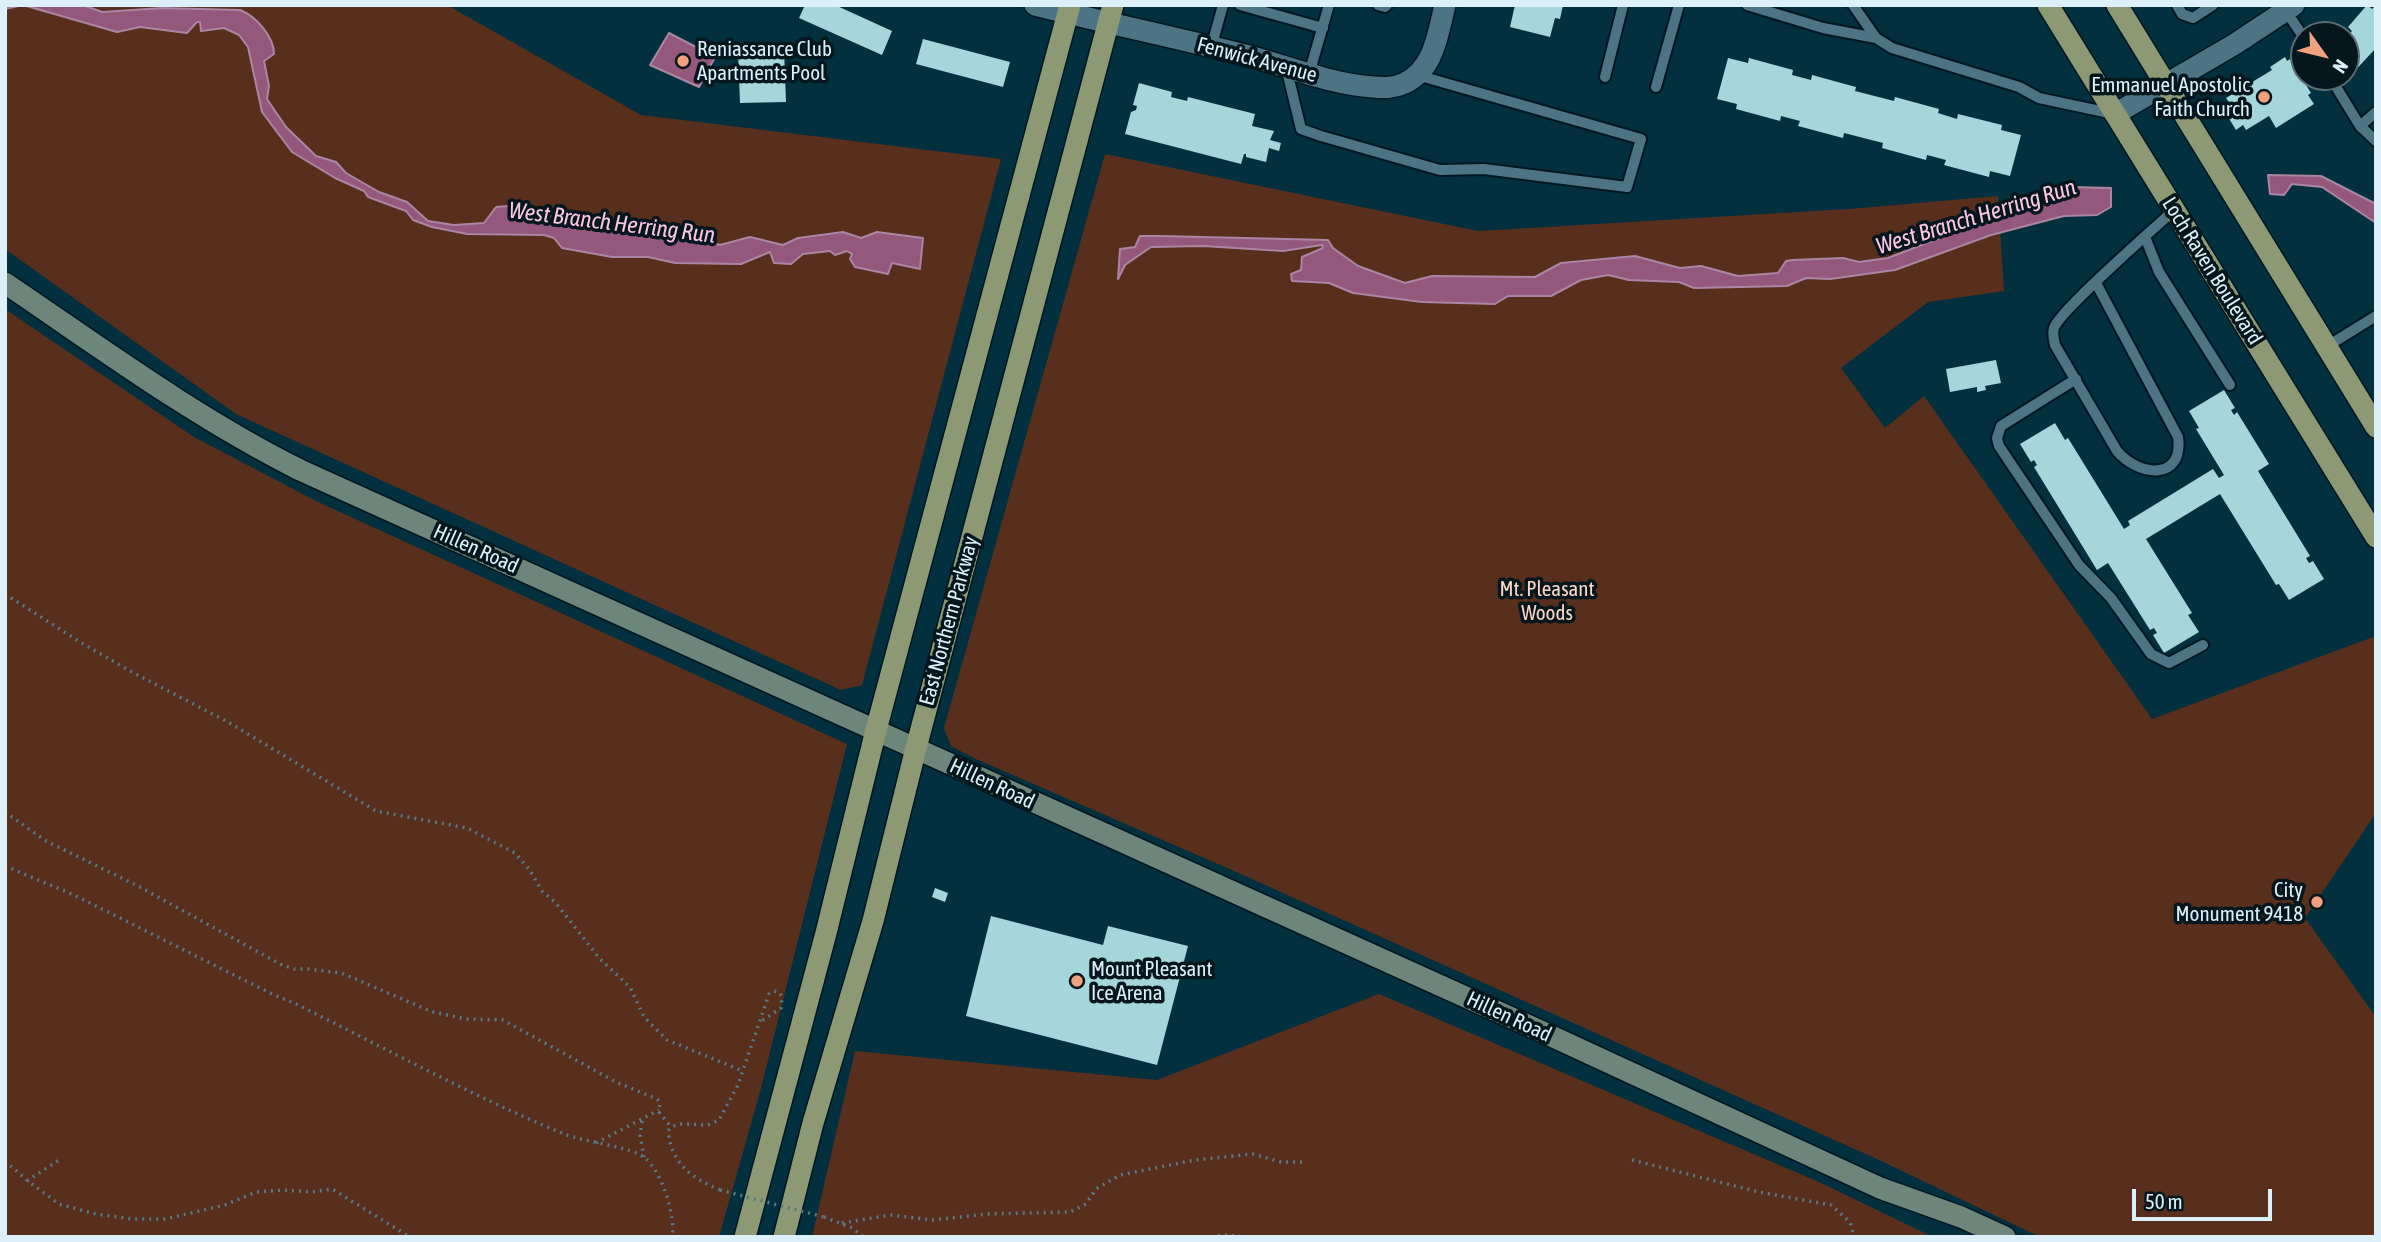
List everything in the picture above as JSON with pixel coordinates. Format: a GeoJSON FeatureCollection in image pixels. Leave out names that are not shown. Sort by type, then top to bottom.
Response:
{"type":"FeatureCollection","features":[{"type":"Feature","properties":{"kind":"main road","name":"Loch Raven Boulevard"},"geometry":{"type":"LineString","coordinates":[[2048,5],[2376,537]]}},
{"type":"Feature","properties":{"kind":"main road"},"geometry":{"type":"LineString","coordinates":[[2118,5],[2376,427]]}},
{"type":"Feature","properties":{"kind":"main road","name":"East Northern Parkway"},"geometry":{"type":"LineString","coordinates":[[745,1237],[826,933],[876,730],[1069,9]]}},
{"type":"Feature","properties":{"kind":"main road","name":"East Northern Parkway"},"geometry":{"type":"LineString","coordinates":[[784,1237],[816,1111],[873,921],[916,747],[1111,14]]}},
{"type":"Feature","properties":{"kind":"street","name":"Fenwick Avenue"},"geometry":{"type":"LineString","coordinates":[[1035,5],[1111,14],[1211,48],[1309,74],[1373,87],[1393,88],[1412,79]]}},
{"type":"Feature","properties":{"kind":"street"},"geometry":{"type":"LineString","coordinates":[[1412,79],[1426,64],[1445,5]]}},
{"type":"Feature","properties":{"kind":"street"},"geometry":{"type":"LineString","coordinates":[[2115,114],[2166,85],[2287,7]]}},
{"type":"Feature","properties":{"kind":"street","name":"Hillen Road"},"geometry":{"type":"LineString","coordinates":[[5,283],[146,378],[263,452],[916,747],[1178,869],[1534,1028],[1880,1188],[1961,1217],[2005,1237]]}},
{"type":"Feature","properties":{"kind":"lane"},"geometry":{"type":"LineString","coordinates":[[1211,48],[1223,5]]}},
{"type":"Feature","properties":{"kind":"lane"},"geometry":{"type":"LineString","coordinates":[[1240,5],[1322,28]]}},
{"type":"Feature","properties":{"kind":"lane"},"geometry":{"type":"LineString","coordinates":[[1309,74],[1329,5]]}},
{"type":"Feature","properties":{"kind":"lane"},"geometry":{"type":"LineString","coordinates":[[1378,5],[1387,5]]}},
{"type":"Feature","properties":{"kind":"lane"},"geometry":{"type":"LineString","coordinates":[[1605,77],[1623,5]]}},
{"type":"Feature","properties":{"kind":"lane"},"geometry":{"type":"LineString","coordinates":[[1656,87],[1679,5]]}},
{"type":"Feature","properties":{"kind":"lane"},"geometry":{"type":"LineString","coordinates":[[1747,5],[1823,28],[1875,38],[1892,48],[2019,87],[2039,98],[2115,114]]}},
{"type":"Feature","properties":{"kind":"lane"},"geometry":{"type":"LineString","coordinates":[[1786,17],[1790,5]]}},
{"type":"Feature","properties":{"kind":"lane"},"geometry":{"type":"LineString","coordinates":[[1853,5],[1875,38]]}},
{"type":"Feature","properties":{"kind":"lane"},"geometry":{"type":"LineString","coordinates":[[2176,5],[2182,14],[2193,18],[2213,5]]}},
{"type":"Feature","properties":{"kind":"lane"},"geometry":{"type":"LineString","coordinates":[[1286,67],[1301,129],[1440,170],[1484,169],[1627,187],[1641,139],[1412,79]]}},
{"type":"Feature","properties":{"kind":"lane"},"geometry":{"type":"LineString","coordinates":[[2339,91],[2360,126],[2376,141]]}},
{"type":"Feature","properties":{"kind":"lane"},"geometry":{"type":"LineString","coordinates":[[2360,126],[2376,112]]}},
{"type":"Feature","properties":{"kind":"lane"},"geometry":{"type":"LineString","coordinates":[[2096,284],[2174,426],[2180,449],[2175,460],[2155,472],[2136,467],[2117,451],[2055,345],[2053,330],[2060,317],[2175,209]]}},
{"type":"Feature","properties":{"kind":"lane"},"geometry":{"type":"LineString","coordinates":[[2146,237],[2159,272],[2230,385]]}},
{"type":"Feature","properties":{"kind":"lane"},"geometry":{"type":"LineString","coordinates":[[2326,347],[2376,316]]}},
{"type":"Feature","properties":{"kind":"lane"},"geometry":{"type":"LineString","coordinates":[[2076,379],[2001,426],[1997,438],[1999,446],[2079,565],[2111,598],[2151,654],[2169,663],[2203,645]]}},
{"type":"Feature","properties":{"kind":"path"},"geometry":{"type":"LineString","coordinates":[[5,594],[131,672],[228,722],[376,811],[467,828],[515,853],[529,869],[542,891],[555,902],[600,959],[630,987],[644,1017],[660,1034],[667,1040],[743,1072]]}},
{"type":"Feature","properties":{"kind":"path"},"geometry":{"type":"LineString","coordinates":[[5,812],[47,841],[294,970],[341,973],[433,1012],[466,1019],[503,1020],[602,1075],[657,1099],[660,1102],[659,1110],[671,1127]]}},
{"type":"Feature","properties":{"kind":"path"},"geometry":{"type":"LineString","coordinates":[[5,866],[74,895],[467,1092],[566,1135],[644,1157]]}},
{"type":"Feature","properties":{"kind":"path"},"geometry":{"type":"LineString","coordinates":[[760,1022],[779,1010],[782,1000],[779,992],[774,990],[769,994],[743,1072],[719,1119],[708,1125],[679,1124],[671,1127],[669,1138],[691,1177],[720,1190],[842,1223],[863,1236]]}},
{"type":"Feature","properties":{"kind":"path"},"geometry":{"type":"LineString","coordinates":[[596,1143],[659,1110]]}},
{"type":"Feature","properties":{"kind":"path"},"geometry":{"type":"LineString","coordinates":[[642,1119],[640,1135],[644,1157],[654,1170],[669,1204],[672,1237]]}},
{"type":"Feature","properties":{"kind":"path"},"geometry":{"type":"LineString","coordinates":[[842,1223],[891,1215],[932,1220],[987,1214],[1070,1212],[1086,1204],[1096,1189],[1120,1175],[1133,1172],[1195,1160],[1253,1154],[1281,1162],[1307,1162]]}},
{"type":"Feature","properties":{"kind":"path"},"geometry":{"type":"LineString","coordinates":[[27,1181],[62,1158]]}},
{"type":"Feature","properties":{"kind":"path"},"geometry":{"type":"LineString","coordinates":[[1632,1160],[1759,1192],[1831,1205],[1850,1222],[1854,1237]]}},
{"type":"Feature","properties":{"kind":"path"},"geometry":{"type":"LineString","coordinates":[[5,1161],[59,1204],[96,1214],[149,1220],[226,1205],[256,1192],[312,1192],[332,1189],[410,1237]]}},
{"type":"Feature","properties":{"kind":"path"},"geometry":{"type":"LineString","coordinates":[[1211,1237],[1248,1237]]}},
{"type":"Feature","properties":{"kind":"green space"},"geometry":{"type":"Polygon","coordinates":[[[5,5],[447,5],[641,115],[1001,159],[862,685],[841,690],[236,414],[5,249],[5,5]]]}},
{"type":"Feature","properties":{"kind":"green space","name":"Mt. Pleasant Woods"},"geometry":{"type":"Polygon","coordinates":[[[1105,154],[1478,231],[1849,209],[1998,196],[2004,291],[1928,302],[1841,368],[1885,428],[1924,396],[2152,719],[2376,636],[2376,813],[2305,918],[2376,1017],[2376,1237],[2040,1237],[1877,1159],[951,746],[944,728],[1105,154]]]}},
{"type":"Feature","properties":{"kind":"green space"},"geometry":{"type":"Polygon","coordinates":[[[5,309],[194,437],[316,501],[847,744],[760,1092],[719,1237],[5,1237],[5,309]]]}},
{"type":"Feature","properties":{"kind":"green space"},"geometry":{"type":"Polygon","coordinates":[[[1379,994],[1819,1182],[1933,1237],[812,1237],[855,1051],[1157,1080],[1379,994]]]}},
{"type":"Feature","properties":{"kind":"shaded area"},"geometry":{"type":"Polygon","coordinates":[[[5,5],[23,5],[5,9],[5,5]]]}},
{"type":"Feature","properties":{"kind":"shaded area"},"geometry":{"type":"Polygon","coordinates":[[[23,5],[83,5],[102,12],[162,8],[240,10],[246,13],[263,28],[271,41],[274,54],[264,61],[269,86],[267,99],[286,127],[316,156],[336,162],[346,173],[379,192],[407,202],[428,221],[454,225],[484,223],[496,207],[507,206],[571,219],[595,228],[626,231],[677,230],[720,245],[750,237],[783,245],[798,238],[843,232],[861,238],[877,232],[923,238],[920,269],[892,263],[888,274],[855,267],[850,259],[852,254],[847,251],[835,255],[830,251],[803,254],[791,264],[774,263],[770,252],[741,264],[675,263],[648,257],[612,257],[562,248],[554,238],[544,235],[467,234],[432,227],[413,220],[406,211],[368,197],[364,191],[335,178],[292,152],[262,112],[248,47],[239,35],[224,28],[201,31],[200,22],[187,33],[140,27],[117,32],[23,5]]]}},
{"type":"Feature","properties":{"kind":"shaded area","name":"Reniassance Club Apartments Pool"},"geometry":{"type":"Polygon","coordinates":[[[669,33],[715,57],[699,87],[650,65],[669,33]]]}},
{"type":"Feature","properties":{"kind":"shaded area"},"geometry":{"type":"Polygon","coordinates":[[[2268,175],[2321,176],[2376,204],[2376,223],[2322,187],[2292,184],[2284,195],[2270,194],[2268,175]]]}},
{"type":"Feature","properties":{"kind":"shaded area"},"geometry":{"type":"Polygon","coordinates":[[[2071,187],[2111,188],[2111,207],[2097,215],[2064,216],[1991,235],[1895,270],[1830,279],[1806,278],[1787,286],[1694,288],[1679,282],[1629,280],[1608,275],[1581,280],[1551,296],[1508,296],[1495,304],[1422,302],[1353,293],[1329,283],[1292,281],[1291,274],[1301,270],[1302,257],[1323,248],[1322,245],[1283,251],[1203,246],[1151,247],[1125,265],[1118,279],[1120,249],[1135,247],[1140,236],[1328,240],[1333,248],[1358,266],[1405,283],[1432,276],[1535,277],[1561,263],[1635,256],[1680,268],[1701,266],[1738,276],[1778,273],[1786,261],[1792,260],[1843,258],[1859,262],[1888,258],[2010,211],[2053,201],[2071,187]]]}},
{"type":"Feature","properties":{"kind":"building"},"geometry":{"type":"Polygon","coordinates":[[[805,5],[835,5],[892,31],[882,55],[799,18],[805,5]]]}},
{"type":"Feature","properties":{"kind":"building"},"geometry":{"type":"Polygon","coordinates":[[[1515,5],[1563,5],[1560,19],[1555,18],[1550,37],[1510,27],[1515,5]]]}},
{"type":"Feature","properties":{"kind":"building"},"geometry":{"type":"Polygon","coordinates":[[[2367,5],[2372,9],[2376,5],[2376,48],[2360,65],[2360,21],[2353,21],[2367,5]]]}},
{"type":"Feature","properties":{"kind":"building"},"geometry":{"type":"Polygon","coordinates":[[[923,39],[1010,62],[1003,87],[916,64],[923,39]]]}},
{"type":"Feature","properties":{"kind":"building"},"geometry":{"type":"Polygon","coordinates":[[[773,47],[773,50],[784,50],[786,102],[740,103],[738,51],[764,51],[764,48],[773,47]]]}},
{"type":"Feature","properties":{"kind":"building"},"geometry":{"type":"Polygon","coordinates":[[[2285,57],[2287,61],[2290,59],[2290,91],[2310,91],[2308,95],[2314,104],[2276,128],[2269,116],[2246,130],[2243,125],[2236,130],[2222,107],[2229,102],[2226,98],[2272,70],[2270,67],[2285,57]]]}},
{"type":"Feature","properties":{"kind":"building"},"geometry":{"type":"Polygon","coordinates":[[[1728,58],[1748,63],[1749,58],[1793,70],[1792,75],[1811,80],[1812,75],[1856,87],[1855,91],[1894,101],[1895,97],[1939,109],[1938,113],[1957,119],[1958,114],[2002,125],[2001,130],[2021,135],[2010,176],[1990,171],[1989,177],[1944,165],[1946,160],[1927,155],[1926,160],[1882,148],[1883,143],[1844,133],[1843,138],[1798,126],[1800,121],[1781,116],[1780,121],[1736,109],[1737,104],[1717,99],[1728,58]]]}},
{"type":"Feature","properties":{"kind":"building"},"geometry":{"type":"Polygon","coordinates":[[[1139,83],[1172,92],[1171,97],[1187,101],[1188,97],[1255,114],[1252,126],[1274,131],[1270,140],[1281,143],[1279,151],[1269,148],[1266,162],[1246,157],[1244,154],[1241,164],[1125,134],[1131,112],[1136,110],[1137,106],[1133,105],[1139,83]]]}},
{"type":"Feature","properties":{"kind":"building"},"geometry":{"type":"Polygon","coordinates":[[[1996,360],[2001,383],[1985,386],[1986,390],[1977,392],[1977,387],[1950,392],[1946,369],[1996,360]]]}},
{"type":"Feature","properties":{"kind":"building"},"geometry":{"type":"Polygon","coordinates":[[[2224,390],[2235,408],[2231,410],[2234,415],[2237,412],[2269,464],[2258,471],[2310,556],[2306,558],[2309,563],[2313,561],[2324,579],[2289,600],[2279,584],[2276,585],[2220,494],[2146,539],[2192,613],[2188,615],[2199,632],[2164,653],[2153,635],[2157,633],[2154,628],[2150,630],[2108,563],[2097,570],[2034,467],[2037,465],[2034,460],[2031,462],[2020,444],[2055,423],[2065,440],[2068,438],[2124,529],[2130,525],[2128,521],[2213,469],[2219,478],[2224,475],[2196,429],[2199,428],[2189,411],[2224,390]]]}},
{"type":"Feature","properties":{"kind":"building"},"geometry":{"type":"Polygon","coordinates":[[[935,888],[948,893],[945,902],[932,897],[935,888]]]}},
{"type":"Feature","properties":{"kind":"building","name":"Mount Pleasant Ice Arena"},"geometry":{"type":"Polygon","coordinates":[[[991,916],[1103,945],[1108,926],[1188,946],[1157,1065],[966,1016],[991,916]]]}},
{"type":"Feature","properties":{"kind":"place","name":"Reniassance Club Apartments Pool"},"geometry":{"type":"Point","coordinates":[683,61]}},
{"type":"Feature","properties":{"kind":"place","name":"Emmanuel Apostolic Faith Church"},"geometry":{"type":"Point","coordinates":[2264,97]}},
{"type":"Feature","properties":{"kind":"place","name":"City Monument 9418"},"geometry":{"type":"Point","coordinates":[2317,902]}},
{"type":"Feature","properties":{"kind":"place","name":"Mount Pleasant Ice Arena"},"geometry":{"type":"Point","coordinates":[1077,981]}},
{"type":"Feature","properties":{"kind":"water label","name":"West Branch Herring Run"},"geometry":{"type":"Point","coordinates":[1976,217]}},
{"type":"Feature","properties":{"kind":"water label","name":"West Branch Herring Run"},"geometry":{"type":"Point","coordinates":[612,223]}}]}
